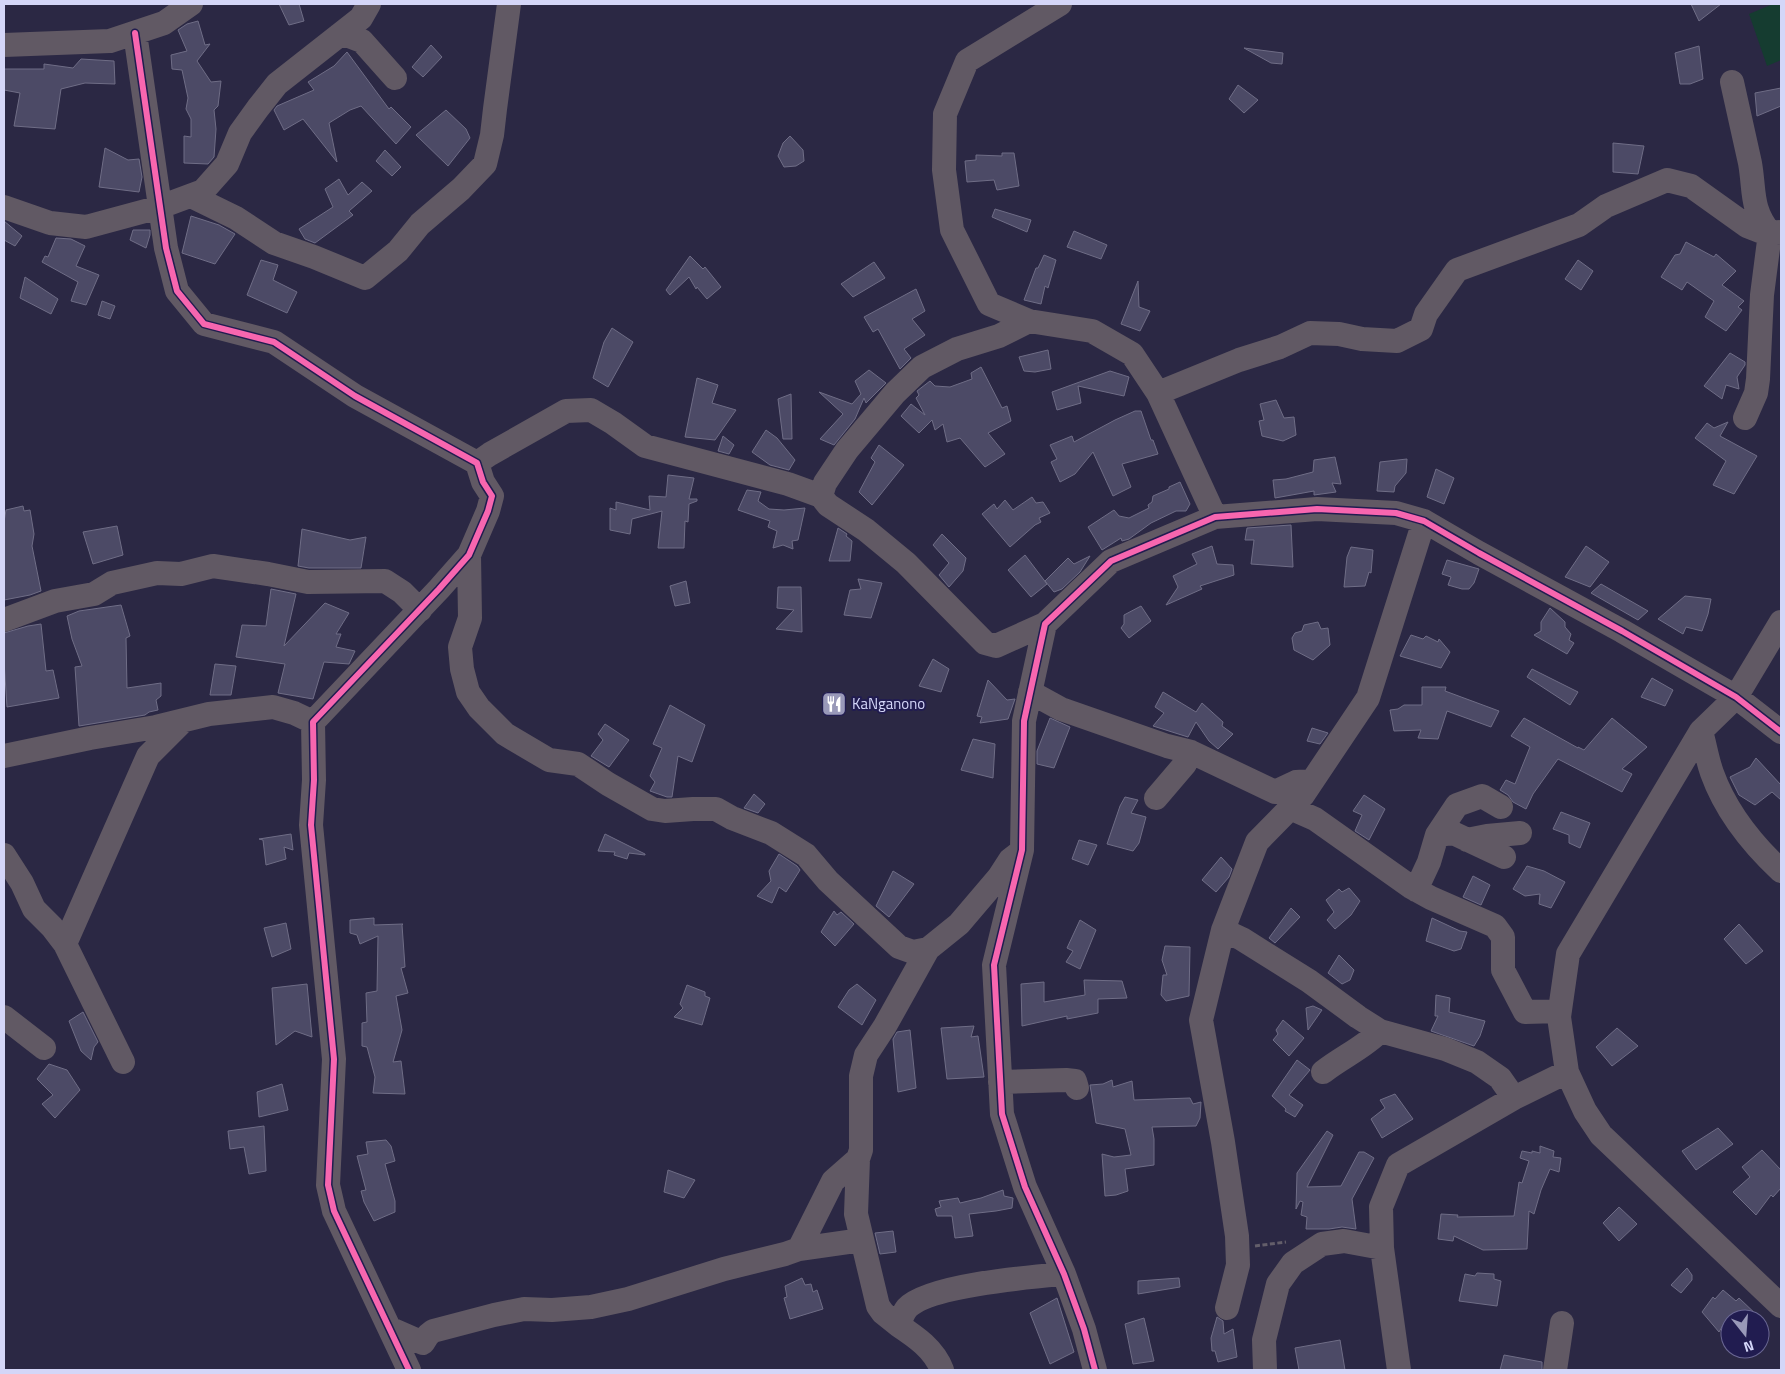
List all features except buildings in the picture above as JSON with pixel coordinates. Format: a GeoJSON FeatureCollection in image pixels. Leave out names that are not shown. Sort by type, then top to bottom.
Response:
{"type":"FeatureCollection","features":[{"type":"Feature","properties":{"kind":"street"},"geometry":{"type":"LineString","coordinates":[[4,45],[110,42],[164,23],[191,4]]}},
{"type":"Feature","properties":{"kind":"street"},"geometry":{"type":"LineString","coordinates":[[4,207],[50,223],[86,227],[160,207],[203,191],[227,164],[240,133],[277,84],[361,18],[369,4]]}},
{"type":"Feature","properties":{"kind":"street"},"geometry":{"type":"LineString","coordinates":[[191,196],[236,218],[274,243],[365,278],[398,251],[420,224],[461,189],[485,164],[492,135],[509,4]]}},
{"type":"Feature","properties":{"kind":"street"},"geometry":{"type":"LineString","coordinates":[[1060,4],[967,61],[945,114],[944,170],[952,230],[989,304],[1029,321],[1092,331],[1132,354],[1158,393],[1215,516]]}},
{"type":"Feature","properties":{"kind":"street"},"geometry":{"type":"LineString","coordinates":[[135,33],[166,248],[177,291],[204,324],[274,342],[355,396],[477,463],[483,482],[492,496],[488,511],[469,555],[420,610],[313,722],[314,780],[311,825],[334,1058],[328,1185],[334,1211],[409,1370]]}},
{"type":"Feature","properties":{"kind":"street"},"geometry":{"type":"LineString","coordinates":[[340,35],[362,41],[395,78]]}},
{"type":"Feature","properties":{"kind":"street"},"geometry":{"type":"LineString","coordinates":[[1732,82],[1751,168],[1755,205],[1763,224],[1776,232]]}},
{"type":"Feature","properties":{"kind":"street"},"geometry":{"type":"LineString","coordinates":[[1158,393],[1239,360],[1280,347],[1310,333],[1339,334],[1362,339],[1397,341],[1421,329],[1426,314],[1457,270],[1579,225],[1606,206],[1667,180],[1691,186],[1747,226],[1765,233],[1776,232]]}},
{"type":"Feature","properties":{"kind":"street"},"geometry":{"type":"LineString","coordinates":[[1745,418],[1756,393],[1762,295],[1776,232]]}},
{"type":"Feature","properties":{"kind":"street"},"geometry":{"type":"LineString","coordinates":[[821,496],[825,483],[847,450],[894,393],[922,367],[957,349],[999,336],[1029,321]]}},
{"type":"Feature","properties":{"kind":"street"},"geometry":{"type":"LineString","coordinates":[[477,463],[566,411],[591,410],[645,446],[788,484],[821,496],[828,505],[866,530],[906,563],[985,643],[996,646],[1045,624],[1111,561],[1215,516],[1317,508],[1396,513],[1424,521],[1622,631],[1736,697],[1781,732]]}},
{"type":"Feature","properties":{"kind":"street"},"geometry":{"type":"LineString","coordinates":[[1227,1308],[1238,1266],[1237,1248],[1223,1142],[1201,1020],[1223,930],[1257,842],[1302,795],[1368,698],[1424,521]]}},
{"type":"Feature","properties":{"kind":"street"},"geometry":{"type":"LineString","coordinates":[[469,555],[470,618],[460,647],[462,669],[468,692],[479,708],[504,734],[549,760],[578,764],[608,784],[652,809],[665,811],[716,809],[732,818],[771,833],[806,855],[828,881],[899,947],[913,952],[928,950]]}},
{"type":"Feature","properties":{"kind":"street"},"geometry":{"type":"LineString","coordinates":[[4,620],[55,601],[94,594],[112,583],[156,572],[181,574],[213,566],[308,582],[385,581],[402,592],[420,610]]}},
{"type":"Feature","properties":{"kind":"street"},"geometry":{"type":"LineString","coordinates":[[1781,622],[1736,697],[1701,731],[1568,954],[1558,1017],[1567,1072],[1585,1111],[1601,1135],[1781,1306]]}},
{"type":"Feature","properties":{"kind":"street"},"geometry":{"type":"LineString","coordinates":[[1045,624],[1024,721],[1022,850],[994,965],[1002,1114],[1025,1187],[1064,1274],[1084,1329],[1095,1370]]}},
{"type":"Feature","properties":{"kind":"street"},"geometry":{"type":"LineString","coordinates":[[1030,692],[1061,709],[1167,746],[1191,752],[1275,792],[1296,782],[1312,781]]}},
{"type":"Feature","properties":{"kind":"street"},"geometry":{"type":"LineString","coordinates":[[4,756],[209,714],[273,707],[294,713],[313,722]]}},
{"type":"Feature","properties":{"kind":"street"},"geometry":{"type":"LineString","coordinates":[[65,944],[148,756],[184,720]]}},
{"type":"Feature","properties":{"kind":"street"},"geometry":{"type":"LineString","coordinates":[[1701,731],[1712,772],[1727,806],[1745,834],[1781,871]]}},
{"type":"Feature","properties":{"kind":"street"},"geometry":{"type":"LineString","coordinates":[[1156,798],[1184,764],[1191,752]]}},
{"type":"Feature","properties":{"kind":"street"},"geometry":{"type":"LineString","coordinates":[[1416,890],[1429,862],[1437,835],[1457,805],[1482,796],[1501,807]]}},
{"type":"Feature","properties":{"kind":"street"},"geometry":{"type":"LineString","coordinates":[[1290,808],[1315,819],[1416,890],[1496,926],[1503,937],[1503,970],[1525,1012],[1560,1011]]}},
{"type":"Feature","properties":{"kind":"street"},"geometry":{"type":"LineString","coordinates":[[1437,835],[1453,833],[1504,857]]}},
{"type":"Feature","properties":{"kind":"street"},"geometry":{"type":"LineString","coordinates":[[1467,840],[1520,833]]}},
{"type":"Feature","properties":{"kind":"street"},"geometry":{"type":"LineString","coordinates":[[942,1370],[939,1362],[921,1340],[882,1313],[878,1306],[856,1214],[858,1159],[861,1150],[861,1076],[866,1055],[885,1026],[928,950],[959,924],[999,877],[1010,860],[1022,850]]}},
{"type":"Feature","properties":{"kind":"street"},"geometry":{"type":"LineString","coordinates":[[4,855],[22,883],[34,909],[52,927],[65,944],[123,1062]]}},
{"type":"Feature","properties":{"kind":"street"},"geometry":{"type":"LineString","coordinates":[[1223,930],[1242,938],[1309,981],[1380,1031],[1445,1049],[1477,1062],[1500,1078],[1514,1098]]}},
{"type":"Feature","properties":{"kind":"street"},"geometry":{"type":"LineString","coordinates":[[4,1017],[44,1048]]}},
{"type":"Feature","properties":{"kind":"street"},"geometry":{"type":"LineString","coordinates":[[1323,1072],[1340,1058],[1372,1039],[1380,1031]]}},
{"type":"Feature","properties":{"kind":"street"},"geometry":{"type":"LineString","coordinates":[[1399,1370],[1382,1248],[1381,1207],[1398,1165],[1514,1098],[1567,1072]]}},
{"type":"Feature","properties":{"kind":"street"},"geometry":{"type":"LineString","coordinates":[[1000,1082],[1066,1080],[1075,1081],[1077,1088]]}},
{"type":"Feature","properties":{"kind":"street"},"geometry":{"type":"LineString","coordinates":[[799,1249],[833,1181],[858,1159]]}},
{"type":"Feature","properties":{"kind":"street"},"geometry":{"type":"LineString","coordinates":[[391,1330],[423,1343],[433,1331],[494,1315],[524,1309],[552,1310],[591,1307],[628,1299],[724,1269],[799,1249],[862,1240]]}},
{"type":"Feature","properties":{"kind":"street"},"geometry":{"type":"LineString","coordinates":[[1265,1370],[1264,1340],[1278,1284],[1294,1263],[1322,1244],[1344,1241],[1382,1248]]}},
{"type":"Feature","properties":{"kind":"street"},"geometry":{"type":"LineString","coordinates":[[898,1325],[907,1308],[921,1298],[961,1287],[1064,1274]]}},
{"type":"Feature","properties":{"kind":"street"},"geometry":{"type":"LineString","coordinates":[[1555,1370],[1562,1324]]}},
{"type":"Feature","properties":{"kind":"path"},"geometry":{"type":"LineString","coordinates":[[1237,1248],[1286,1242]]}},
{"type":"Feature","properties":{"kind":"green space"},"geometry":{"type":"Polygon","coordinates":[[[1773,4],[1781,4],[1781,60],[1767,66],[1749,14],[1773,4]]]}},
{"type":"Feature","properties":{"kind":"cycle path"},"geometry":{"type":"LineString","coordinates":[[135,33],[166,248],[177,291],[204,324],[274,342],[355,396],[477,463],[483,482],[492,496],[488,511],[469,555],[313,722],[314,780],[311,825],[334,1059],[328,1185],[334,1211],[409,1370]]}},
{"type":"Feature","properties":{"kind":"cycle path"},"geometry":{"type":"LineString","coordinates":[[1095,1370],[1084,1329],[1064,1274],[1025,1187],[1002,1114],[994,965],[1022,850],[1024,721],[1045,624],[1111,561],[1215,517],[1317,509],[1396,513],[1424,521],[1622,631],[1736,697],[1781,732]]}},
{"type":"Feature","properties":{"kind":"place","name":"KaNganono"},"geometry":{"type":"Point","coordinates":[834,704]}}]}
